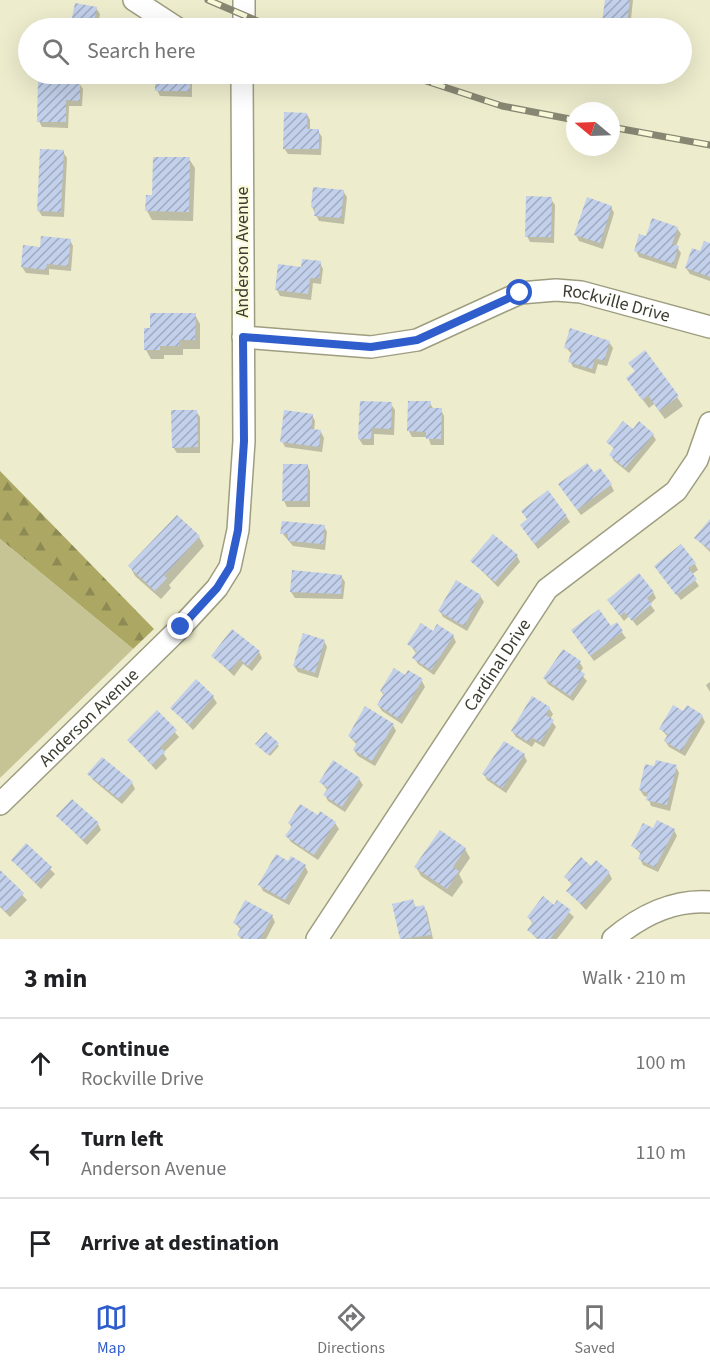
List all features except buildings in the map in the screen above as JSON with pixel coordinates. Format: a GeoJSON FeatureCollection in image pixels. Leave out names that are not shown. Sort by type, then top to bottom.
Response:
{"type":"FeatureCollection","features":[{"type":"Feature","properties":{"kind":"street"},"geometry":{"type":"LineString","coordinates":[[134,0],[162,18]]}},
{"type":"Feature","properties":{"kind":"street"},"geometry":{"type":"LineString","coordinates":[[244,0],[244,18]]}},
{"type":"Feature","properties":{"kind":"street","name":"Anderson Avenue"},"geometry":{"type":"LineString","coordinates":[[0,804],[181,627],[217,588],[230,567],[238,530],[244,441],[242,84]]}},
{"type":"Feature","properties":{"kind":"street","name":"Rockville Drive"},"geometry":{"type":"LineString","coordinates":[[243,337],[371,347],[417,340],[520,293],[556,290],[581,292],[710,327]]}},
{"type":"Feature","properties":{"kind":"street","name":"Cardinal Drive"},"geometry":{"type":"LineString","coordinates":[[319,938],[547,589],[676,490],[697,460],[710,423]]}},
{"type":"Feature","properties":{"kind":"street"},"geometry":{"type":"LineString","coordinates":[[613,939],[630,924],[664,908],[698,901],[710,902]]}},
{"type":"Feature","properties":{"kind":"green space"},"geometry":{"type":"Polygon","coordinates":[[[0,471],[154,629],[133,649],[0,539],[0,471]]]}},
{"type":"Feature","properties":{"kind":"shaded area"},"geometry":{"type":"Polygon","coordinates":[[[0,539],[133,649],[0,778],[0,539]]]}},
{"type":"Feature","properties":{"kind":"railway"},"geometry":{"type":"LineString","coordinates":[[208,0],[250,18]]}},
{"type":"Feature","properties":{"kind":"railway"},"geometry":{"type":"LineString","coordinates":[[435,84],[502,106],[566,118]]}},
{"type":"Feature","properties":{"kind":"railway"},"geometry":{"type":"LineString","coordinates":[[620,129],[710,145]]}},
{"type":"Feature","properties":{"kind":"route"},"geometry":{"type":"LineString","coordinates":[[181,627],[217,588],[230,567],[238,530],[244,441],[243,337],[371,347],[417,340],[520,293]]}}]}
